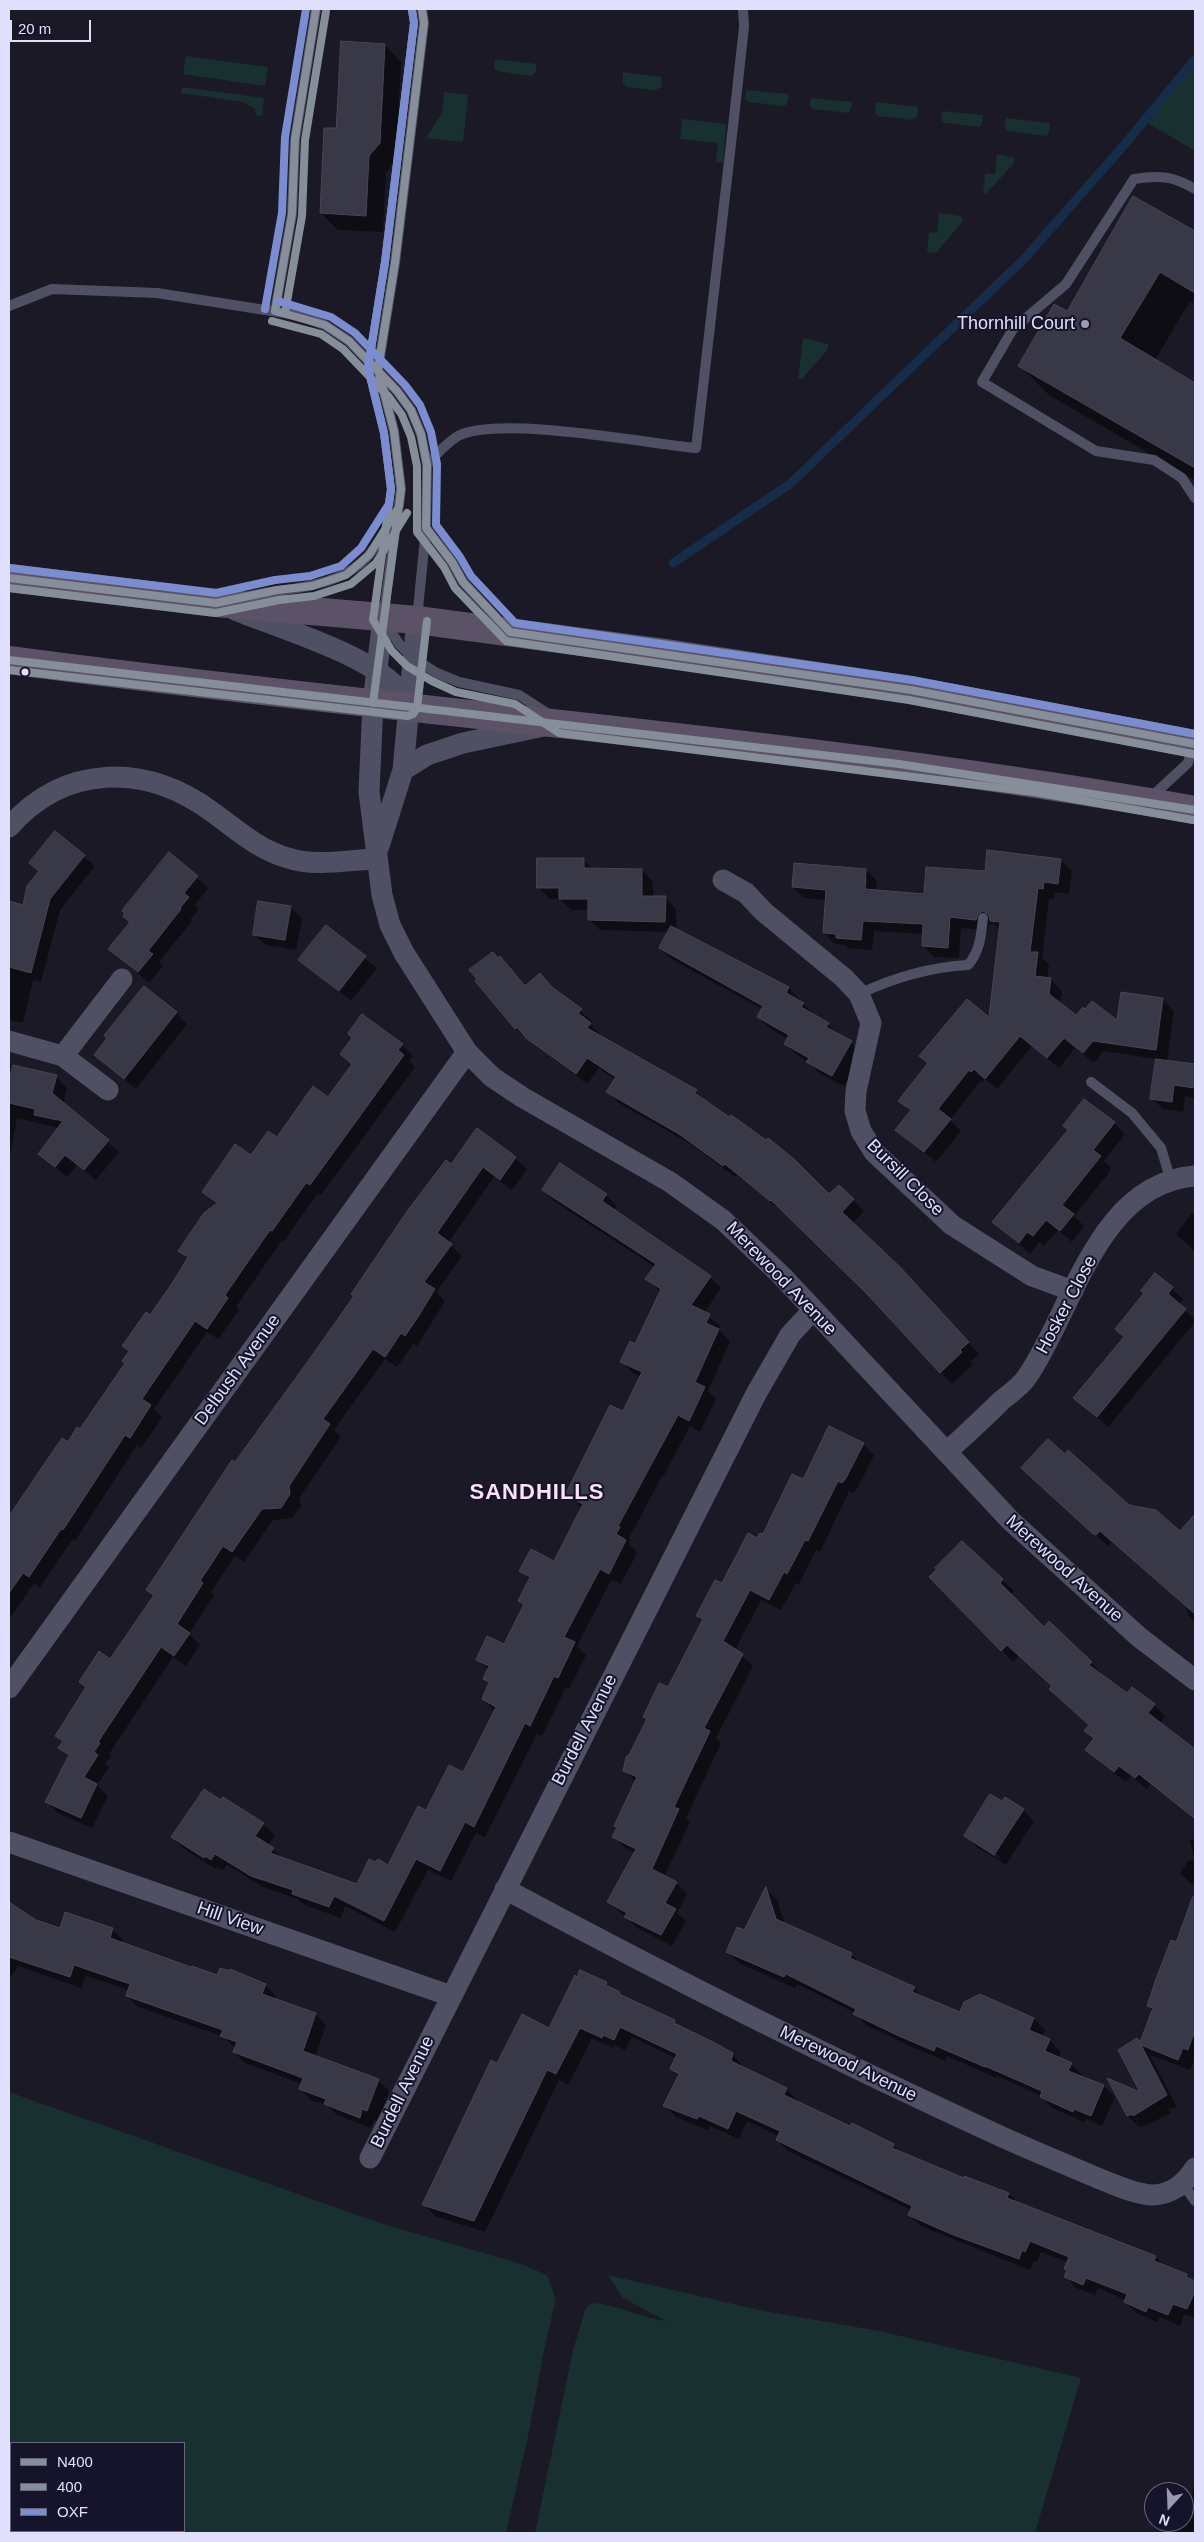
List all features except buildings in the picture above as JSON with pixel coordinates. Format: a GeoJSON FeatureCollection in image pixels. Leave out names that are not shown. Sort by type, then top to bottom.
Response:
{"type":"FeatureCollection","features":[{"type":"Feature","properties":{"kind":"highway"},"geometry":{"type":"LineString","coordinates":[[9,578],[216,603],[417,620],[510,632],[911,690],[1194,740]]}},
{"type":"Feature","properties":{"kind":"highway"},"geometry":{"type":"LineString","coordinates":[[9,660],[561,723],[1035,782],[1195,810]]}},
{"type":"Feature","properties":{"kind":"street"},"geometry":{"type":"LineString","coordinates":[[216,603],[362,662],[378,672],[402,693],[407,706]]}},
{"type":"Feature","properties":{"kind":"street","name":"Merewood Avenue"},"geometry":{"type":"LineString","coordinates":[[383,618],[373,703],[369,792],[376,859],[390,925],[410,964],[466,1052],[492,1077],[522,1097],[670,1182],[723,1220],[770,1264],[1010,1520],[1139,1637],[1195,1680]]}},
{"type":"Feature","properties":{"kind":"street","name":"Merewood Avenue"},"geometry":{"type":"LineString","coordinates":[[376,859],[384,825],[403,770],[407,706],[417,620]]}},
{"type":"Feature","properties":{"kind":"street"},"geometry":{"type":"LineString","coordinates":[[403,770],[427,755],[463,743],[561,723]]}},
{"type":"Feature","properties":{"kind":"street"},"geometry":{"type":"LineString","coordinates":[[9,827],[30,805],[53,790],[95,778],[119,777],[138,779],[186,796],[211,811],[252,842],[290,859],[308,862],[376,859]]}},
{"type":"Feature","properties":{"kind":"street","name":"Bursill Close"},"geometry":{"type":"LineString","coordinates":[[724,880],[746,893],[764,912],[844,978],[859,994],[871,1023],[856,1091],[855,1111],[861,1131],[874,1152],[952,1224],[1032,1276],[1073,1291]]}},
{"type":"Feature","properties":{"kind":"street"},"geometry":{"type":"LineString","coordinates":[[63,1056],[122,979]]}},
{"type":"Feature","properties":{"kind":"street"},"geometry":{"type":"LineString","coordinates":[[9,1041],[63,1056],[108,1090]]}},
{"type":"Feature","properties":{"kind":"street","name":"Delbush Avenue"},"geometry":{"type":"LineString","coordinates":[[9,1688],[466,1052]]}},
{"type":"Feature","properties":{"kind":"street","name":"Hosker Close"},"geometry":{"type":"LineString","coordinates":[[947,1452],[1025,1379],[1040,1357],[1073,1291],[1113,1221],[1130,1203],[1152,1188],[1171,1181],[1195,1176]]}},
{"type":"Feature","properties":{"kind":"street","name":"Burdell Avenue"},"geometry":{"type":"LineString","coordinates":[[370,2158],[756,1394],[790,1335],[813,1310]]}},
{"type":"Feature","properties":{"kind":"street","name":"Hill View"},"geometry":{"type":"LineString","coordinates":[[9,1842],[451,1996]]}},
{"type":"Feature","properties":{"kind":"street","name":"Merewood Avenue"},"geometry":{"type":"LineString","coordinates":[[505,1889],[698,1990],[883,2083],[1071,2167],[1127,2189],[1152,2195],[1170,2192],[1189,2176]]}},
{"type":"Feature","properties":{"kind":"lane"},"geometry":{"type":"LineString","coordinates":[[275,310],[292,214],[295,139],[316,9]]}},
{"type":"Feature","properties":{"kind":"lane"},"geometry":{"type":"LineString","coordinates":[[422,9],[424,23],[395,263],[378,369],[394,431],[401,489],[383,618],[399,644],[413,658],[437,673],[459,682],[519,695],[561,723]]}},
{"type":"Feature","properties":{"kind":"lane"},"geometry":{"type":"LineString","coordinates":[[427,465],[444,447],[458,436],[483,428],[517,428],[696,448],[744,27],[743,9]]}},
{"type":"Feature","properties":{"kind":"lane"},"geometry":{"type":"LineString","coordinates":[[1195,189],[1178,179],[1154,176],[1134,179],[1066,284],[1013,330],[982,382],[1096,451],[1154,460],[1182,478],[1195,498]]}},
{"type":"Feature","properties":{"kind":"lane"},"geometry":{"type":"LineString","coordinates":[[9,306],[52,289],[157,293],[275,310],[325,325],[349,340],[378,369],[411,410],[421,434],[427,465],[426,528],[417,620]]}},
{"type":"Feature","properties":{"kind":"lane"},"geometry":{"type":"LineString","coordinates":[[216,603],[277,590],[312,586],[346,575],[369,555],[399,507]]}},
{"type":"Feature","properties":{"kind":"lane"},"geometry":{"type":"LineString","coordinates":[[426,528],[452,562],[463,582],[510,632]]}},
{"type":"Feature","properties":{"kind":"lane"},"geometry":{"type":"LineString","coordinates":[[1146,801],[1188,763],[1194,740]]}},
{"type":"Feature","properties":{"kind":"lane"},"geometry":{"type":"LineString","coordinates":[[859,994],[893,980],[952,966],[968,965],[977,955],[980,947],[983,918]]}},
{"type":"Feature","properties":{"kind":"lane"},"geometry":{"type":"LineString","coordinates":[[1091,1082],[1132,1113],[1161,1148],[1171,1181]]}},
{"type":"Feature","properties":{"kind":"lane"},"geometry":{"type":"LineString","coordinates":[[1189,2176],[1195,2201]]}},
{"type":"Feature","properties":{"kind":"green space"},"geometry":{"type":"Polygon","coordinates":[[[186,56],[268,67],[265,86],[183,74],[186,56]]]}},
{"type":"Feature","properties":{"kind":"green space"},"geometry":{"type":"Polygon","coordinates":[[[495,59],[536,64],[536,72],[531,76],[497,71],[494,68],[495,59]]]}},
{"type":"Feature","properties":{"kind":"green space"},"geometry":{"type":"Polygon","coordinates":[[[1195,62],[1195,151],[1146,122],[1195,62]]]}},
{"type":"Feature","properties":{"kind":"green space"},"geometry":{"type":"Polygon","coordinates":[[[623,72],[662,77],[661,87],[656,90],[627,87],[623,84],[623,72]]]}},
{"type":"Feature","properties":{"kind":"green space"},"geometry":{"type":"Polygon","coordinates":[[[182,87],[264,98],[262,116],[256,115],[255,109],[243,102],[181,93],[182,87]]]}},
{"type":"Feature","properties":{"kind":"green space"},"geometry":{"type":"Polygon","coordinates":[[[746,90],[789,94],[787,104],[784,106],[748,102],[745,99],[746,90]]]}},
{"type":"Feature","properties":{"kind":"green space"},"geometry":{"type":"Polygon","coordinates":[[[444,92],[468,95],[463,142],[426,138],[442,113],[444,92]]]}},
{"type":"Feature","properties":{"kind":"green space"},"geometry":{"type":"Polygon","coordinates":[[[811,98],[853,102],[849,113],[813,109],[810,106],[811,98]]]}},
{"type":"Feature","properties":{"kind":"green space"},"geometry":{"type":"Polygon","coordinates":[[[876,102],[918,107],[917,117],[912,120],[878,116],[875,113],[876,102]]]}},
{"type":"Feature","properties":{"kind":"green space"},"geometry":{"type":"Polygon","coordinates":[[[942,111],[983,115],[982,124],[979,127],[945,123],[941,120],[942,111]]]}},
{"type":"Feature","properties":{"kind":"green space"},"geometry":{"type":"Polygon","coordinates":[[[1006,118],[1050,123],[1049,133],[1046,136],[1007,131],[1005,127],[1006,118]]]}},
{"type":"Feature","properties":{"kind":"green space"},"geometry":{"type":"Polygon","coordinates":[[[682,119],[726,124],[723,163],[716,162],[718,143],[680,139],[682,119]]]}},
{"type":"Feature","properties":{"kind":"green space"},"geometry":{"type":"Polygon","coordinates":[[[997,154],[1015,158],[1014,163],[986,194],[983,193],[985,174],[995,174],[997,154]]]}},
{"type":"Feature","properties":{"kind":"green space"},"geometry":{"type":"Polygon","coordinates":[[[939,213],[960,216],[963,218],[962,222],[936,253],[927,252],[929,232],[937,233],[939,213]]]}},
{"type":"Feature","properties":{"kind":"green space"},"geometry":{"type":"Polygon","coordinates":[[[803,338],[828,344],[828,349],[802,379],[798,378],[803,338]]]}},
{"type":"Feature","properties":{"kind":"green space"},"geometry":{"type":"Polygon","coordinates":[[[9,2092],[380,2223],[521,2264],[547,2275],[555,2297],[554,2307],[529,2432],[506,2533],[9,2533],[9,2092]]]}},
{"type":"Feature","properties":{"kind":"green space"},"geometry":{"type":"Polygon","coordinates":[[[608,2275],[764,2311],[879,2331],[1081,2378],[1035,2533],[535,2533],[573,2350],[585,2310],[591,2303],[601,2304],[666,2321],[623,2298],[608,2275]]]}},
{"type":"Feature","properties":{"kind":"waterway"},"geometry":{"type":"LineString","coordinates":[[673,563],[790,484],[1025,258],[1125,144],[1195,59]]}},
{"type":"Feature","properties":{"kind":"transit line","name":"OXF"},"geometry":{"type":"LineString","coordinates":[[265,309],[282,213],[285,137],[306,9]]}},
{"type":"Feature","properties":{"kind":"transit line","name":"N400"},"geometry":{"type":"LineString","coordinates":[[275,311],[292,214],[295,139],[316,9]]}},
{"type":"Feature","properties":{"kind":"transit line","name":"N400"},"geometry":{"type":"LineString","coordinates":[[9,578],[216,603],[277,590],[312,586],[346,575],[369,555],[399,507],[401,489],[394,431],[378,369],[395,263],[424,23],[422,9]]}},
{"type":"Feature","properties":{"kind":"transit line","name":"400"},"geometry":{"type":"LineString","coordinates":[[412,10],[414,23],[385,262],[368,368],[384,433],[391,489],[373,620],[392,651],[407,666],[432,681],[456,692],[515,704],[559,733],[1034,792],[1193,820]]}},
{"type":"Feature","properties":{"kind":"transit line","name":"OXF"},"geometry":{"type":"LineString","coordinates":[[10,568],[216,593],[275,580],[310,576],[341,566],[361,548],[389,504],[391,489],[384,433],[368,368],[385,262],[414,23],[412,10]]}},
{"type":"Feature","properties":{"kind":"transit line","name":"400"},"geometry":{"type":"LineString","coordinates":[[285,313],[302,216],[305,140],[326,11]]}},
{"type":"Feature","properties":{"kind":"transit line","name":"OXF"},"geometry":{"type":"LineString","coordinates":[[278,301],[331,317],[355,333],[405,385],[420,405],[431,432],[437,464],[436,525],[460,557],[471,576],[515,623],[912,680],[1195,734]]}},
{"type":"Feature","properties":{"kind":"transit line","name":"N400"},"geometry":{"type":"LineString","coordinates":[[275,311],[325,325],[349,341],[397,391],[411,410],[421,434],[427,465],[426,528],[452,562],[463,582],[510,632],[911,690],[1195,744]]}},
{"type":"Feature","properties":{"kind":"transit line","name":"400"},"geometry":{"type":"LineString","coordinates":[[272,321],[321,334],[343,349],[389,397],[402,415],[411,437],[417,466],[417,532],[444,567],[455,588],[506,641],[909,700],[1193,754]]}},
{"type":"Feature","properties":{"kind":"transit line","name":"N400"},"geometry":{"type":"LineString","coordinates":[[373,703],[398,512]]}},
{"type":"Feature","properties":{"kind":"transit line","name":"400"},"geometry":{"type":"LineString","coordinates":[[9,588],[216,613],[279,600],[314,596],[351,584],[376,563],[407,513]]}},
{"type":"Feature","properties":{"kind":"transit line","name":"400"},"geometry":{"type":"LineString","coordinates":[[9,670],[408,716],[413,714],[417,708],[427,621]]}},
{"type":"Feature","properties":{"kind":"transit line","name":"N400"},"geometry":{"type":"LineString","coordinates":[[9,660],[899,764],[1195,810]]}},
{"type":"Feature","properties":{"kind":"place","name":"Thornhill Court"},"geometry":{"type":"Point","coordinates":[1085,324]}},
{"type":"Feature","properties":{"kind":"district","name":"SANDHILLS"},"geometry":{"type":"Point","coordinates":[537,1493]}}]}
